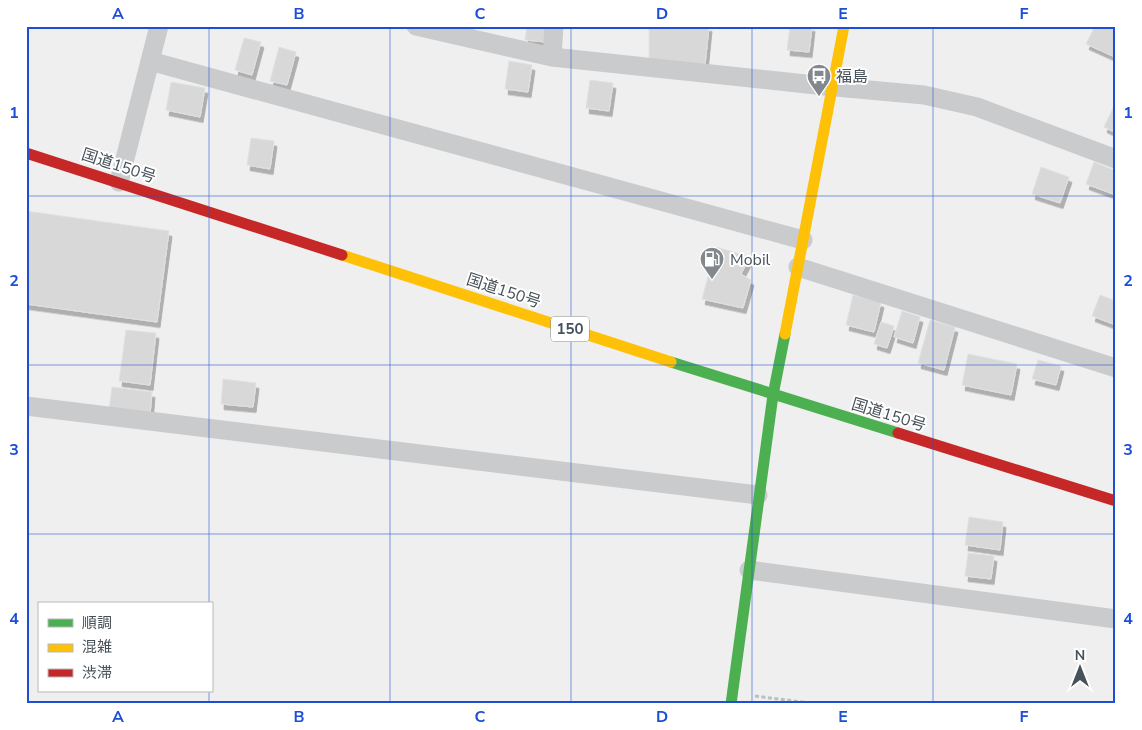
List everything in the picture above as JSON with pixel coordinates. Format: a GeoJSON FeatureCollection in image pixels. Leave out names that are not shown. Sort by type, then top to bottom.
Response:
{"type":"FeatureCollection","features":[{"type":"Feature","properties":{"kind":"main road"},"geometry":{"type":"LineString","coordinates":[[731,698],[773,395],[844,26]]}},
{"type":"Feature","properties":{"kind":"main road","name":"国道150号"},"geometry":{"type":"LineString","coordinates":[[26,153],[773,395],[1116,500]]}},
{"type":"Feature","properties":{"kind":"street"},"geometry":{"type":"LineString","coordinates":[[119,182],[159,26]]}},
{"type":"Feature","properties":{"kind":"street"},"geometry":{"type":"LineString","coordinates":[[416,26],[552,57],[924,95],[978,107],[1116,159]]}},
{"type":"Feature","properties":{"kind":"street"},"geometry":{"type":"LineString","coordinates":[[552,57],[554,26]]}},
{"type":"Feature","properties":{"kind":"street"},"geometry":{"type":"LineString","coordinates":[[150,61],[803,240]]}},
{"type":"Feature","properties":{"kind":"street"},"geometry":{"type":"LineString","coordinates":[[798,267],[1116,368]]}},
{"type":"Feature","properties":{"kind":"street"},"geometry":{"type":"LineString","coordinates":[[26,406],[758,495]]}},
{"type":"Feature","properties":{"kind":"street"},"geometry":{"type":"LineString","coordinates":[[748,570],[1116,619]]}},
{"type":"Feature","properties":{"kind":"path"},"geometry":{"type":"LineString","coordinates":[[731,698],[818,704]]}},
{"type":"Feature","properties":{"kind":"building"},"geometry":{"type":"Polygon","coordinates":[[[527,26],[547,26],[546,42],[525,40],[527,26]]]}},
{"type":"Feature","properties":{"kind":"building"},"geometry":{"type":"Polygon","coordinates":[[[649,26],[709,26],[705,65],[649,59],[649,26]]]}},
{"type":"Feature","properties":{"kind":"building"},"geometry":{"type":"Polygon","coordinates":[[[790,26],[812,26],[809,52],[787,50],[790,26]]]}},
{"type":"Feature","properties":{"kind":"building"},"geometry":{"type":"Polygon","coordinates":[[[1095,26],[1105,26],[1116,31],[1115,57],[1086,44],[1095,26]]]}},
{"type":"Feature","properties":{"kind":"building"},"geometry":{"type":"Polygon","coordinates":[[[244,38],[261,42],[252,75],[235,70],[244,38]]]}},
{"type":"Feature","properties":{"kind":"building"},"geometry":{"type":"Polygon","coordinates":[[[279,47],[296,52],[287,85],[270,81],[279,47]]]}},
{"type":"Feature","properties":{"kind":"building"},"geometry":{"type":"Polygon","coordinates":[[[509,61],[532,65],[528,92],[505,89],[509,61]]]}},
{"type":"Feature","properties":{"kind":"building"},"geometry":{"type":"Polygon","coordinates":[[[590,80],[613,83],[609,111],[586,108],[590,80]]]}},
{"type":"Feature","properties":{"kind":"building"},"geometry":{"type":"Polygon","coordinates":[[[171,82],[205,88],[200,117],[166,110],[171,82]]]}},
{"type":"Feature","properties":{"kind":"building"},"geometry":{"type":"Polygon","coordinates":[[[1114,106],[1116,107],[1116,133],[1104,127],[1114,106]]]}},
{"type":"Feature","properties":{"kind":"building"},"geometry":{"type":"Polygon","coordinates":[[[251,138],[274,141],[270,169],[247,165],[251,138]]]}},
{"type":"Feature","properties":{"kind":"building"},"geometry":{"type":"Polygon","coordinates":[[[1094,162],[1116,171],[1116,195],[1086,184],[1094,162]]]}},
{"type":"Feature","properties":{"kind":"building"},"geometry":{"type":"Polygon","coordinates":[[[1041,167],[1069,177],[1060,203],[1032,194],[1041,167]]]}},
{"type":"Feature","properties":{"kind":"building"},"geometry":{"type":"Polygon","coordinates":[[[26,211],[169,231],[157,322],[26,304],[26,211]]]}},
{"type":"Feature","properties":{"kind":"building"},"geometry":{"type":"Polygon","coordinates":[[[716,247],[750,257],[741,274],[751,280],[743,308],[702,299],[716,247]]]}},
{"type":"Feature","properties":{"kind":"building"},"geometry":{"type":"Polygon","coordinates":[[[853,295],[881,302],[874,332],[846,325],[853,295]]]}},
{"type":"Feature","properties":{"kind":"building"},"geometry":{"type":"Polygon","coordinates":[[[1100,295],[1116,301],[1116,325],[1092,316],[1100,295]]]}},
{"type":"Feature","properties":{"kind":"building"},"geometry":{"type":"Polygon","coordinates":[[[902,311],[920,317],[913,343],[894,337],[902,311]]]}},
{"type":"Feature","properties":{"kind":"building"},"geometry":{"type":"Polygon","coordinates":[[[930,320],[955,327],[944,370],[918,363],[930,320]]]}},
{"type":"Feature","properties":{"kind":"building"},"geometry":{"type":"Polygon","coordinates":[[[881,322],[894,326],[887,348],[874,344],[881,322]]]}},
{"type":"Feature","properties":{"kind":"building"},"geometry":{"type":"Polygon","coordinates":[[[126,330],[156,333],[150,385],[119,381],[126,330]]]}},
{"type":"Feature","properties":{"kind":"building"},"geometry":{"type":"Polygon","coordinates":[[[968,354],[1017,364],[1011,395],[962,385],[968,354]]]}},
{"type":"Feature","properties":{"kind":"building"},"geometry":{"type":"Polygon","coordinates":[[[1038,360],[1061,366],[1056,385],[1032,379],[1038,360]]]}},
{"type":"Feature","properties":{"kind":"building"},"geometry":{"type":"Polygon","coordinates":[[[223,379],[256,383],[253,407],[221,404],[223,379]]]}},
{"type":"Feature","properties":{"kind":"building"},"geometry":{"type":"Polygon","coordinates":[[[112,387],[152,392],[150,415],[109,410],[112,387]]]}},
{"type":"Feature","properties":{"kind":"building"},"geometry":{"type":"Polygon","coordinates":[[[969,517],[1003,522],[1000,550],[965,545],[969,517]]]}},
{"type":"Feature","properties":{"kind":"building"},"geometry":{"type":"Polygon","coordinates":[[[968,553],[994,556],[991,579],[965,576],[968,553]]]}},
{"type":"Feature","properties":{"kind":"traffic: fast"},"geometry":{"type":"LineString","coordinates":[[731,704],[773,395],[785,334]]}},
{"type":"Feature","properties":{"kind":"traffic: fast"},"geometry":{"type":"LineString","coordinates":[[671,362],[898,433]]}},
{"type":"Feature","properties":{"kind":"traffic: slow"},"geometry":{"type":"LineString","coordinates":[[785,334],[844,26]]}},
{"type":"Feature","properties":{"kind":"traffic: slow"},"geometry":{"type":"LineString","coordinates":[[342,255],[671,362]]}},
{"type":"Feature","properties":{"kind":"traffic: jam"},"geometry":{"type":"LineString","coordinates":[[26,153],[342,255]]}},
{"type":"Feature","properties":{"kind":"traffic: jam"},"geometry":{"type":"LineString","coordinates":[[898,433],[1116,501]]}},
{"type":"Feature","properties":{"kind":"place","name":"福島"},"geometry":{"type":"Point","coordinates":[819,97]}},
{"type":"Feature","properties":{"kind":"place","name":"Mobil"},"geometry":{"type":"Point","coordinates":[712,280]}}]}
